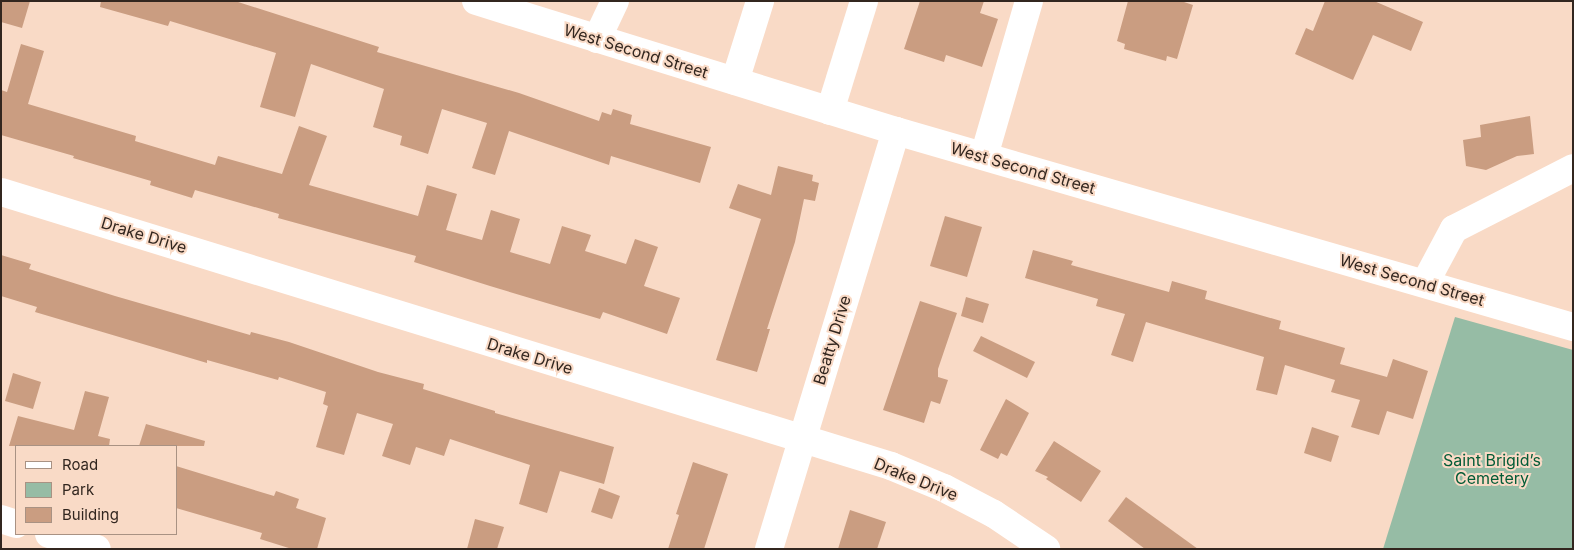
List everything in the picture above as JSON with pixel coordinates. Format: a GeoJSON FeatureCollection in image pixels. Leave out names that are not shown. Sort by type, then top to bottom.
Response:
{"type":"FeatureCollection","features":[{"type":"Feature","properties":{"kind":"street"},"geometry":{"type":"LineString","coordinates":[[597,39],[615,1]]}},
{"type":"Feature","properties":{"kind":"street"},"geometry":{"type":"LineString","coordinates":[[735,81],[760,1]]}},
{"type":"Feature","properties":{"kind":"street"},"geometry":{"type":"LineString","coordinates":[[830,111],[864,1]]}},
{"type":"Feature","properties":{"kind":"street"},"geometry":{"type":"LineString","coordinates":[[984,156],[1029,1]]}},
{"type":"Feature","properties":{"kind":"street","name":"West Second Street"},"geometry":{"type":"LineString","coordinates":[[487,3],[597,39],[896,131],[1573,327]]}},
{"type":"Feature","properties":{"kind":"street","name":"Beatty Drive"},"geometry":{"type":"LineString","coordinates":[[768,549],[896,131]]}},
{"type":"Feature","properties":{"kind":"street"},"geometry":{"type":"LineString","coordinates":[[1425,283],[1454,229],[1573,168]]}},
{"type":"Feature","properties":{"kind":"street","name":"Drake Drive"},"geometry":{"type":"LineString","coordinates":[[1,192],[210,255],[564,367],[891,466],[944,488],[994,514],[1046,549]]}},
{"type":"Feature","properties":{"kind":"street"},"geometry":{"type":"LineString","coordinates":[[1,519],[15,524]]}},
{"type":"Feature","properties":{"kind":"street"},"geometry":{"type":"LineString","coordinates":[[51,535],[97,549]]}},
{"type":"Feature","properties":{"kind":"green space","name":"Saint Brigid’s Cemetery"},"geometry":{"type":"Polygon","coordinates":[[[1455,317],[1573,350],[1573,549],[1383,549],[1455,317]]]}},
{"type":"Feature","properties":{"kind":"building"},"geometry":{"type":"Polygon","coordinates":[[[1,1],[30,1],[22,28],[1,22],[1,1]]]}},
{"type":"Feature","properties":{"kind":"building"},"geometry":{"type":"Polygon","coordinates":[[[101,1],[235,1],[379,47],[377,52],[519,93],[599,121],[602,112],[611,115],[613,109],[632,115],[630,124],[711,147],[700,183],[611,156],[609,165],[509,131],[495,175],[472,168],[487,123],[442,109],[428,154],[400,145],[402,136],[373,127],[384,89],[311,64],[295,117],[260,107],[276,53],[170,21],[168,26],[100,7],[101,1]]]}},
{"type":"Feature","properties":{"kind":"building"},"geometry":{"type":"Polygon","coordinates":[[[920,1],[984,1],[980,13],[998,19],[982,67],[946,55],[944,62],[904,49],[920,1]]]}},
{"type":"Feature","properties":{"kind":"building"},"geometry":{"type":"Polygon","coordinates":[[[1128,1],[1181,1],[1193,5],[1177,59],[1167,56],[1166,61],[1124,49],[1125,44],[1117,41],[1128,1]]]}},
{"type":"Feature","properties":{"kind":"building"},"geometry":{"type":"Polygon","coordinates":[[[1325,1],[1374,1],[1423,22],[1411,51],[1373,35],[1353,80],[1295,54],[1306,28],[1313,31],[1325,1]]]}},
{"type":"Feature","properties":{"kind":"building"},"geometry":{"type":"Polygon","coordinates":[[[21,44],[44,51],[28,104],[136,136],[135,141],[215,165],[218,156],[282,174],[299,126],[327,136],[309,185],[418,216],[427,185],[457,194],[446,230],[482,240],[491,210],[520,219],[510,252],[550,264],[562,226],[591,235],[585,251],[626,264],[635,239],[658,247],[644,286],[680,298],[667,334],[603,312],[600,319],[490,286],[414,262],[416,256],[278,218],[279,214],[195,190],[192,198],[150,185],[151,181],[1,135],[1,90],[7,92],[21,44]]]}},
{"type":"Feature","properties":{"kind":"building"},"geometry":{"type":"Polygon","coordinates":[[[1530,116],[1534,154],[1517,156],[1486,170],[1466,166],[1463,140],[1481,137],[1480,125],[1530,116]]]}},
{"type":"Feature","properties":{"kind":"building"},"geometry":{"type":"Polygon","coordinates":[[[778,166],[813,175],[812,181],[819,183],[815,201],[804,199],[795,242],[767,329],[770,329],[757,372],[716,360],[761,219],[729,208],[738,184],[771,195],[778,166]]]}},
{"type":"Feature","properties":{"kind":"building"},"geometry":{"type":"Polygon","coordinates":[[[945,216],[982,227],[967,277],[930,266],[945,216]]]}},
{"type":"Feature","properties":{"kind":"building"},"geometry":{"type":"Polygon","coordinates":[[[1033,250],[1073,261],[1071,265],[1169,292],[1172,281],[1207,291],[1205,299],[1281,321],[1279,329],[1345,348],[1340,364],[1387,377],[1393,359],[1428,371],[1413,419],[1387,411],[1379,435],[1351,427],[1360,400],[1331,392],[1335,380],[1285,365],[1277,395],[1256,390],[1264,357],[1146,322],[1133,362],[1111,355],[1125,314],[1096,306],[1098,299],[1025,278],[1033,250]]]}},
{"type":"Feature","properties":{"kind":"building"},"geometry":{"type":"Polygon","coordinates":[[[1,255],[31,264],[29,269],[115,296],[250,335],[251,332],[289,342],[378,372],[424,384],[423,389],[495,411],[495,413],[614,447],[604,484],[560,471],[547,513],[519,504],[530,465],[450,439],[444,456],[416,447],[410,465],[382,456],[393,424],[357,413],[344,455],[316,447],[328,406],[323,404],[326,392],[279,377],[278,380],[207,360],[207,363],[35,312],[37,307],[1,296],[1,255]]]}},
{"type":"Feature","properties":{"kind":"building"},"geometry":{"type":"Polygon","coordinates":[[[966,297],[989,304],[983,323],[961,316],[966,297]]]}},
{"type":"Feature","properties":{"kind":"building"},"geometry":{"type":"Polygon","coordinates":[[[920,301],[957,313],[938,369],[938,377],[948,380],[940,404],[931,401],[924,423],[883,410],[920,301]]]}},
{"type":"Feature","properties":{"kind":"building"},"geometry":{"type":"Polygon","coordinates":[[[981,336],[1035,362],[1027,378],[973,351],[981,336]]]}},
{"type":"Feature","properties":{"kind":"building"},"geometry":{"type":"Polygon","coordinates":[[[13,373],[41,382],[33,409],[5,401],[13,373]]]}},
{"type":"Feature","properties":{"kind":"building"},"geometry":{"type":"Polygon","coordinates":[[[85,391],[109,397],[98,436],[110,439],[109,445],[9,446],[18,416],[74,430],[85,391]]]}},
{"type":"Feature","properties":{"kind":"building"},"geometry":{"type":"Polygon","coordinates":[[[1006,399],[1029,413],[1007,456],[1001,453],[998,459],[980,450],[1006,399]]]}},
{"type":"Feature","properties":{"kind":"building"},"geometry":{"type":"Polygon","coordinates":[[[146,424],[205,441],[204,446],[139,445],[146,424]]]}},
{"type":"Feature","properties":{"kind":"building"},"geometry":{"type":"Polygon","coordinates":[[[1312,427],[1339,436],[1331,462],[1304,453],[1312,427]]]}},
{"type":"Feature","properties":{"kind":"building"},"geometry":{"type":"Polygon","coordinates":[[[1054,441],[1101,471],[1081,502],[1046,479],[1048,477],[1035,471],[1054,441]]]}},
{"type":"Feature","properties":{"kind":"building"},"geometry":{"type":"Polygon","coordinates":[[[693,462],[728,474],[704,549],[668,549],[679,515],[676,514],[693,462]]]}},
{"type":"Feature","properties":{"kind":"building"},"geometry":{"type":"Polygon","coordinates":[[[178,467],[274,496],[276,491],[299,499],[296,508],[326,518],[317,549],[292,549],[260,539],[262,533],[178,509],[178,467]]]}},
{"type":"Feature","properties":{"kind":"building"},"geometry":{"type":"Polygon","coordinates":[[[599,488],[620,496],[612,519],[591,512],[599,488]]]}},
{"type":"Feature","properties":{"kind":"building"},"geometry":{"type":"Polygon","coordinates":[[[1126,497],[1198,549],[1145,549],[1108,521],[1126,497]]]}},
{"type":"Feature","properties":{"kind":"building"},"geometry":{"type":"Polygon","coordinates":[[[850,510],[886,522],[877,549],[838,549],[850,510]]]}},
{"type":"Feature","properties":{"kind":"building"},"geometry":{"type":"Polygon","coordinates":[[[475,519],[504,527],[497,549],[467,549],[475,519]]]}}]}
